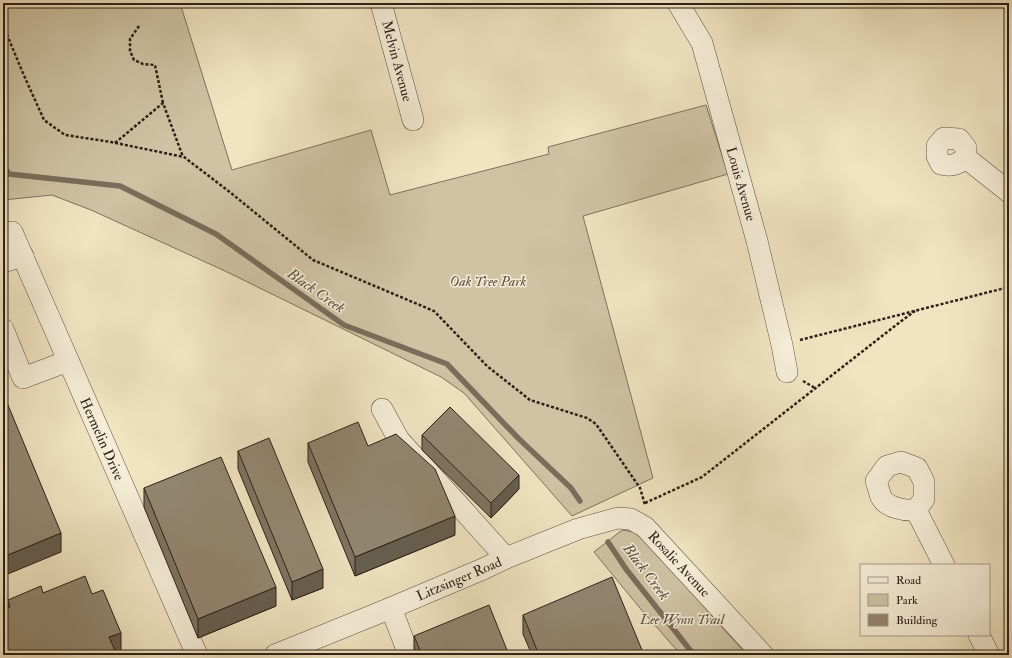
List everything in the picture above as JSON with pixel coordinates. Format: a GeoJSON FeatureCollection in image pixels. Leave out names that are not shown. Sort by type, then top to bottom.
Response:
{"type":"FeatureCollection","features":[{"type":"Feature","properties":{"kind":"street","name":"Melvin Avenue"},"geometry":{"type":"LineString","coordinates":[[381,3],[413,120]]}},
{"type":"Feature","properties":{"kind":"street","name":"Louis Avenue"},"geometry":{"type":"LineString","coordinates":[[678,3],[702,43],[757,241],[782,344],[787,372]]}},
{"type":"Feature","properties":{"kind":"street"},"geometry":{"type":"LineString","coordinates":[[966,158],[1009,192]]}},
{"type":"Feature","properties":{"kind":"street","name":"Hermelin Drive"},"geometry":{"type":"LineString","coordinates":[[3,234],[12,232],[13,259],[68,360],[197,655]]}},
{"type":"Feature","properties":{"kind":"street"},"geometry":{"type":"LineString","coordinates":[[3,329],[23,378],[68,360]]}},
{"type":"Feature","properties":{"kind":"street"},"geometry":{"type":"LineString","coordinates":[[382,410],[399,440],[506,558]]}},
{"type":"Feature","properties":{"kind":"street"},"geometry":{"type":"LineString","coordinates":[[916,510],[943,564]]}},
{"type":"Feature","properties":{"kind":"street","name":"Litzsinger Road"},"geometry":{"type":"LineString","coordinates":[[275,655],[578,529],[618,518],[645,519]]}},
{"type":"Feature","properties":{"kind":"street","name":"Rosalie Avenue"},"geometry":{"type":"LineString","coordinates":[[645,519],[763,655]]}},
{"type":"Feature","properties":{"kind":"street"},"geometry":{"type":"LineString","coordinates":[[391,608],[409,655]]}},
{"type":"Feature","properties":{"kind":"street"},"geometry":{"type":"LineString","coordinates":[[980,636],[989,655]]}},
{"type":"Feature","properties":{"kind":"path"},"geometry":{"type":"LineString","coordinates":[[3,25],[44,120],[66,135],[184,157],[313,260],[434,311],[487,366],[530,400],[587,418],[596,424],[640,488],[645,503],[645,519]]}},
{"type":"Feature","properties":{"kind":"path"},"geometry":{"type":"LineString","coordinates":[[139,26],[130,39],[130,51],[134,60],[143,64],[155,65],[163,103],[184,157]]}},
{"type":"Feature","properties":{"kind":"path"},"geometry":{"type":"LineString","coordinates":[[115,143],[163,103]]}},
{"type":"Feature","properties":{"kind":"path"},"geometry":{"type":"LineString","coordinates":[[782,344],[1009,287]]}},
{"type":"Feature","properties":{"kind":"path"},"geometry":{"type":"LineString","coordinates":[[645,503],[702,477],[915,311]]}},
{"type":"Feature","properties":{"kind":"green space","name":"Oak Tree Park"},"geometry":{"type":"Polygon","coordinates":[[[3,3],[180,3],[232,170],[371,130],[390,195],[549,154],[548,147],[706,105],[728,174],[583,216],[653,478],[572,516],[464,393],[441,377],[225,271],[91,210],[52,195],[3,200],[3,3]]]}},
{"type":"Feature","properties":{"kind":"green space","name":"Lee Wynn Trail"},"geometry":{"type":"Polygon","coordinates":[[[622,530],[634,532],[648,544],[747,655],[681,655],[594,552],[622,530]]]}},
{"type":"Feature","properties":{"kind":"building"},"geometry":{"type":"Polygon","coordinates":[[[3,393],[61,533],[3,557],[3,393]]]}},
{"type":"Feature","properties":{"kind":"building"},"geometry":{"type":"Polygon","coordinates":[[[450,407],[519,475],[491,503],[422,435],[450,407]]]}},
{"type":"Feature","properties":{"kind":"building"},"geometry":{"type":"Polygon","coordinates":[[[358,422],[368,446],[396,434],[435,469],[455,516],[355,557],[308,443],[358,422]]]}},
{"type":"Feature","properties":{"kind":"building"},"geometry":{"type":"Polygon","coordinates":[[[269,438],[323,569],[292,582],[238,451],[269,438]]]}},
{"type":"Feature","properties":{"kind":"building"},"geometry":{"type":"Polygon","coordinates":[[[221,457],[276,587],[198,619],[144,488],[221,457]]]}},
{"type":"Feature","properties":{"kind":"building"},"geometry":{"type":"Polygon","coordinates":[[[85,576],[92,594],[103,590],[121,633],[109,637],[117,655],[3,655],[3,610],[10,607],[8,600],[41,586],[43,593],[85,576]]]}},
{"type":"Feature","properties":{"kind":"building"},"geometry":{"type":"Polygon","coordinates":[[[612,577],[644,655],[539,655],[523,615],[612,577]]]}},
{"type":"Feature","properties":{"kind":"building"},"geometry":{"type":"Polygon","coordinates":[[[489,605],[509,655],[422,655],[414,636],[489,605]]]}},
{"type":"Feature","properties":{"kind":"waterway","name":"Black Creek"},"geometry":{"type":"LineString","coordinates":[[3,166],[9,174],[120,186],[216,234],[344,325],[447,364],[518,438],[571,488],[580,501]]}},
{"type":"Feature","properties":{"kind":"waterway","name":"Black Creek"},"geometry":{"type":"LineString","coordinates":[[608,542],[626,569],[694,655]]}}]}
